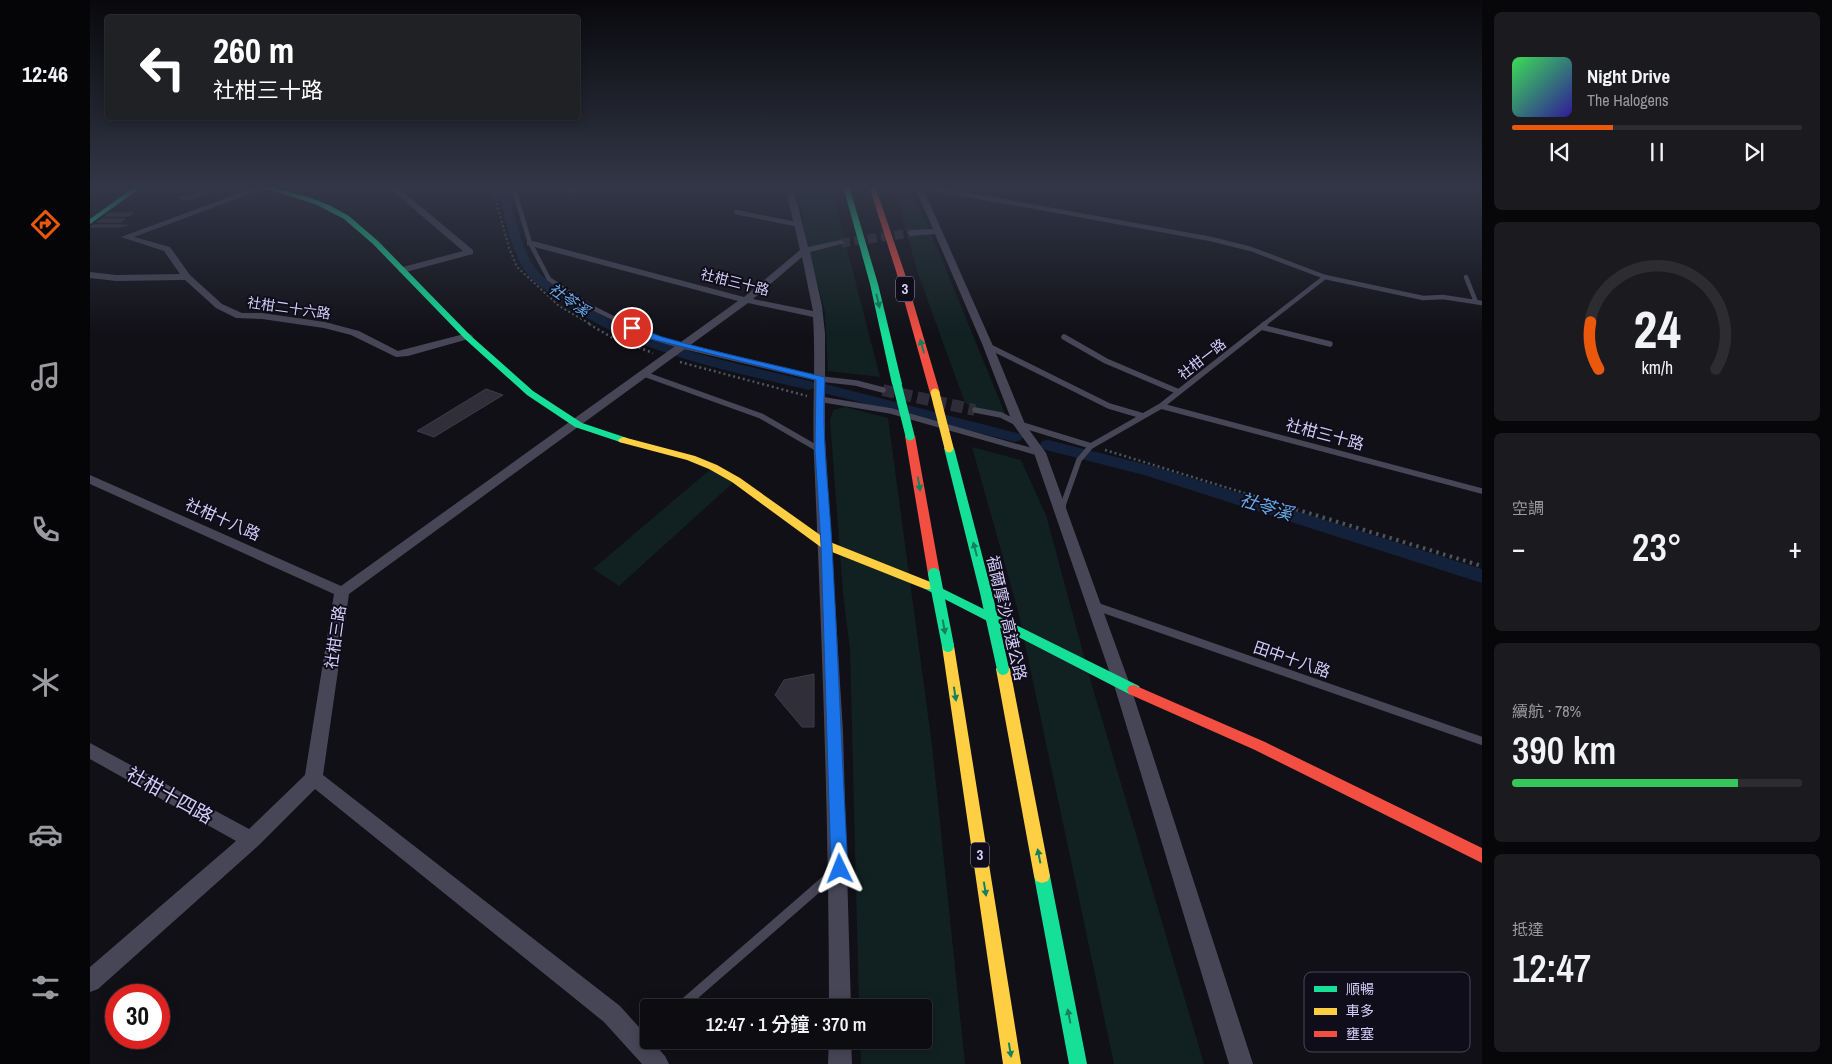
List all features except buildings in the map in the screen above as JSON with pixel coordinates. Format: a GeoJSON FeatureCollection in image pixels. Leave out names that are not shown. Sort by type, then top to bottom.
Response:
{"type":"FeatureCollection","features":[{"type":"Feature","properties":{"kind":"main road"},"geometry":{"type":"LineString","coordinates":[[366,236],[468,336],[526,389],[574,423],[602,434],[691,458],[713,467],[736,480],[826,545],[927,585],[1122,685],[1260,746],[1482,856]]}},
{"type":"Feature","properties":{"kind":"main road"},"geometry":{"type":"LineString","coordinates":[[857,236],[869,266]]}},
{"type":"Feature","properties":{"kind":"main road","name":"3"},"geometry":{"type":"LineString","coordinates":[[860,236],[910,436],[948,646],[1012,1064]]}},
{"type":"Feature","properties":{"kind":"main road","name":"福爾摩沙高速公路"},"geometry":{"type":"LineString","coordinates":[[887,236],[900,271],[935,393],[1004,670],[1078,1064]]}},
{"type":"Feature","properties":{"kind":"street","name":"社柑二十六路"},"geometry":{"type":"LineString","coordinates":[[129,236],[125,237],[167,249],[187,277],[219,306],[240,316],[262,316],[325,325],[355,334],[396,354],[404,354],[468,336]]}},
{"type":"Feature","properties":{"kind":"street"},"geometry":{"type":"LineString","coordinates":[[402,270],[470,252],[450,236]]}},
{"type":"Feature","properties":{"kind":"street"},"geometry":{"type":"LineString","coordinates":[[802,236],[818,315],[821,379],[819,399],[820,450],[840,869],[840,999]]}},
{"type":"Feature","properties":{"kind":"street"},"geometry":{"type":"LineString","coordinates":[[939,236],[988,346],[1019,424],[1040,453],[1122,685],[1241,1064]]}},
{"type":"Feature","properties":{"kind":"street","name":"社柑三十路"},"geometry":{"type":"LineString","coordinates":[[530,243],[746,300],[818,315]]}},
{"type":"Feature","properties":{"kind":"street"},"geometry":{"type":"LineString","coordinates":[[683,346],[746,300],[805,250],[840,243]]}},
{"type":"Feature","properties":{"kind":"street"},"geometry":{"type":"LineString","coordinates":[[90,275],[116,278],[187,277]]}},
{"type":"Feature","properties":{"kind":"street","name":"社柑三路"},"geometry":{"type":"LineString","coordinates":[[314,778],[342,592],[683,346]]}},
{"type":"Feature","properties":{"kind":"street","name":"社柑十八路"},"geometry":{"type":"LineString","coordinates":[[90,479],[342,592]]}},
{"type":"Feature","properties":{"kind":"street","name":"社柑十四路"},"geometry":{"type":"LineString","coordinates":[[90,750],[251,840]]}},
{"type":"Feature","properties":{"kind":"street"},"geometry":{"type":"LineString","coordinates":[[90,981],[251,840],[314,778],[640,1036]]}},
{"type":"Feature","properties":{"kind":"street"},"geometry":{"type":"LineString","coordinates":[[649,1049],[657,1064]]}},
{"type":"Feature","properties":{"kind":"street"},"geometry":{"type":"LineString","coordinates":[[840,1049],[840,1064]]}},
{"type":"Feature","properties":{"kind":"lane"},"geometry":{"type":"LineString","coordinates":[[528,236],[549,279],[591,307],[646,335],[683,346],[821,379],[856,383],[883,390]]}},
{"type":"Feature","properties":{"kind":"lane"},"geometry":{"type":"LineString","coordinates":[[1193,236],[1251,249],[1325,277],[1423,298],[1443,298],[1482,304]]}},
{"type":"Feature","properties":{"kind":"lane","name":"社柑一路"},"geometry":{"type":"LineString","coordinates":[[1089,447],[1161,406],[1325,277]]}},
{"type":"Feature","properties":{"kind":"lane"},"geometry":{"type":"LineString","coordinates":[[1466,277],[1476,302]]}},
{"type":"Feature","properties":{"kind":"lane"},"geometry":{"type":"LineString","coordinates":[[1261,326],[1330,344]]}},
{"type":"Feature","properties":{"kind":"lane"},"geometry":{"type":"LineString","coordinates":[[1064,337],[1106,361],[1179,392]]}},
{"type":"Feature","properties":{"kind":"lane"},"geometry":{"type":"LineString","coordinates":[[988,346],[1108,406],[1143,416]]}},
{"type":"Feature","properties":{"kind":"lane"},"geometry":{"type":"LineString","coordinates":[[644,374],[761,416],[820,450]]}},
{"type":"Feature","properties":{"kind":"lane"},"geometry":{"type":"LineString","coordinates":[[819,399],[890,411],[1040,453]]}},
{"type":"Feature","properties":{"kind":"lane","name":"社柑三十路"},"geometry":{"type":"LineString","coordinates":[[1161,406],[1482,491]]}},
{"type":"Feature","properties":{"kind":"lane"},"geometry":{"type":"LineString","coordinates":[[975,410],[1001,415],[1019,424],[1089,447],[1082,455],[1061,511]]}},
{"type":"Feature","properties":{"kind":"lane","name":"田中十八路"},"geometry":{"type":"LineString","coordinates":[[1093,606],[1482,741]]}},
{"type":"Feature","properties":{"kind":"lane"},"geometry":{"type":"LineString","coordinates":[[689,999],[840,869]]}},
{"type":"Feature","properties":{"kind":"path"},"geometry":{"type":"LineString","coordinates":[[666,358],[819,399]]}},
{"type":"Feature","properties":{"kind":"path"},"geometry":{"type":"LineString","coordinates":[[1089,447],[1482,566]]}},
{"type":"Feature","properties":{"kind":"shaded area"},"geometry":{"type":"Polygon","coordinates":[[[805,236],[844,236],[880,377],[828,371],[825,312],[805,236]]]}},
{"type":"Feature","properties":{"kind":"shaded area"},"geometry":{"type":"Polygon","coordinates":[[[907,236],[932,236],[1006,416],[982,413],[965,403],[917,271],[907,236]]]}},
{"type":"Feature","properties":{"kind":"shaded area"},"geometry":{"type":"Polygon","coordinates":[[[845,407],[888,418],[932,745],[965,1064],[861,1064],[860,1049],[932,1049],[932,999],[859,999],[850,649],[843,593],[830,420],[833,410],[845,407]]]}},
{"type":"Feature","properties":{"kind":"shaded area"},"geometry":{"type":"Polygon","coordinates":[[[972,447],[1021,460],[1046,515],[1091,682],[1204,1064],[1114,1064],[1018,611],[972,447]]]}},
{"type":"Feature","properties":{"kind":"shaded area"},"geometry":{"type":"Polygon","coordinates":[[[713,467],[736,480],[619,586],[593,569],[713,467]]]}},
{"type":"Feature","properties":{"kind":"waterway","name":"社苓溪"},"geometry":{"type":"LineString","coordinates":[[516,236],[526,263],[540,280],[582,311],[612,327],[643,341],[676,352],[809,385]]}},
{"type":"Feature","properties":{"kind":"waterway","name":"社苓溪"},"geometry":{"type":"LineString","coordinates":[[825,389],[1015,437]]}},
{"type":"Feature","properties":{"kind":"waterway","name":"社苓溪"},"geometry":{"type":"LineString","coordinates":[[1048,445],[1150,471],[1482,576]]}},
{"type":"Feature","properties":{"kind":"tunnel"},"geometry":{"type":"LineString","coordinates":[[841,243],[892,236]]}},
{"type":"Feature","properties":{"kind":"tunnel"},"geometry":{"type":"LineString","coordinates":[[883,390],[975,410]]}},
{"type":"Feature","properties":{"kind":"traffic: fast"},"geometry":{"type":"LineString","coordinates":[[369,236],[488,357],[530,393],[579,425],[623,440]]}},
{"type":"Feature","properties":{"kind":"traffic: fast"},"geometry":{"type":"LineString","coordinates":[[860,236],[874,284],[897,384]]}},
{"type":"Feature","properties":{"kind":"traffic: fast"},"geometry":{"type":"LineString","coordinates":[[897,384],[910,436]]}},
{"type":"Feature","properties":{"kind":"traffic: fast"},"geometry":{"type":"LineString","coordinates":[[949,448],[987,597]]}},
{"type":"Feature","properties":{"kind":"traffic: fast"},"geometry":{"type":"LineString","coordinates":[[934,574],[948,646]]}},
{"type":"Feature","properties":{"kind":"traffic: fast"},"geometry":{"type":"LineString","coordinates":[[929,586],[1134,690]]}},
{"type":"Feature","properties":{"kind":"traffic: fast"},"geometry":{"type":"LineString","coordinates":[[987,597],[1003,669]]}},
{"type":"Feature","properties":{"kind":"traffic: fast"},"geometry":{"type":"LineString","coordinates":[[1042,876],[1078,1064]]}},
{"type":"Feature","properties":{"kind":"traffic: slow"},"geometry":{"type":"LineString","coordinates":[[935,393],[949,448]]}},
{"type":"Feature","properties":{"kind":"traffic: slow"},"geometry":{"type":"LineString","coordinates":[[623,440],[691,458],[713,467],[736,480],[826,545],[929,586]]}},
{"type":"Feature","properties":{"kind":"traffic: slow"},"geometry":{"type":"LineString","coordinates":[[948,646],[1012,1064]]}},
{"type":"Feature","properties":{"kind":"traffic: slow"},"geometry":{"type":"LineString","coordinates":[[1003,669],[1042,876]]}},
{"type":"Feature","properties":{"kind":"traffic: jam"},"geometry":{"type":"LineString","coordinates":[[888,236],[935,393]]}},
{"type":"Feature","properties":{"kind":"traffic: jam"},"geometry":{"type":"LineString","coordinates":[[910,436],[934,574]]}},
{"type":"Feature","properties":{"kind":"traffic: jam"},"geometry":{"type":"LineString","coordinates":[[1134,690],[1260,746],[1482,856]]}},
{"type":"Feature","properties":{"kind":"route"},"geometry":{"type":"LineString","coordinates":[[632,328],[646,335],[683,346],[821,379],[819,399],[820,450],[840,869]]}}]}
